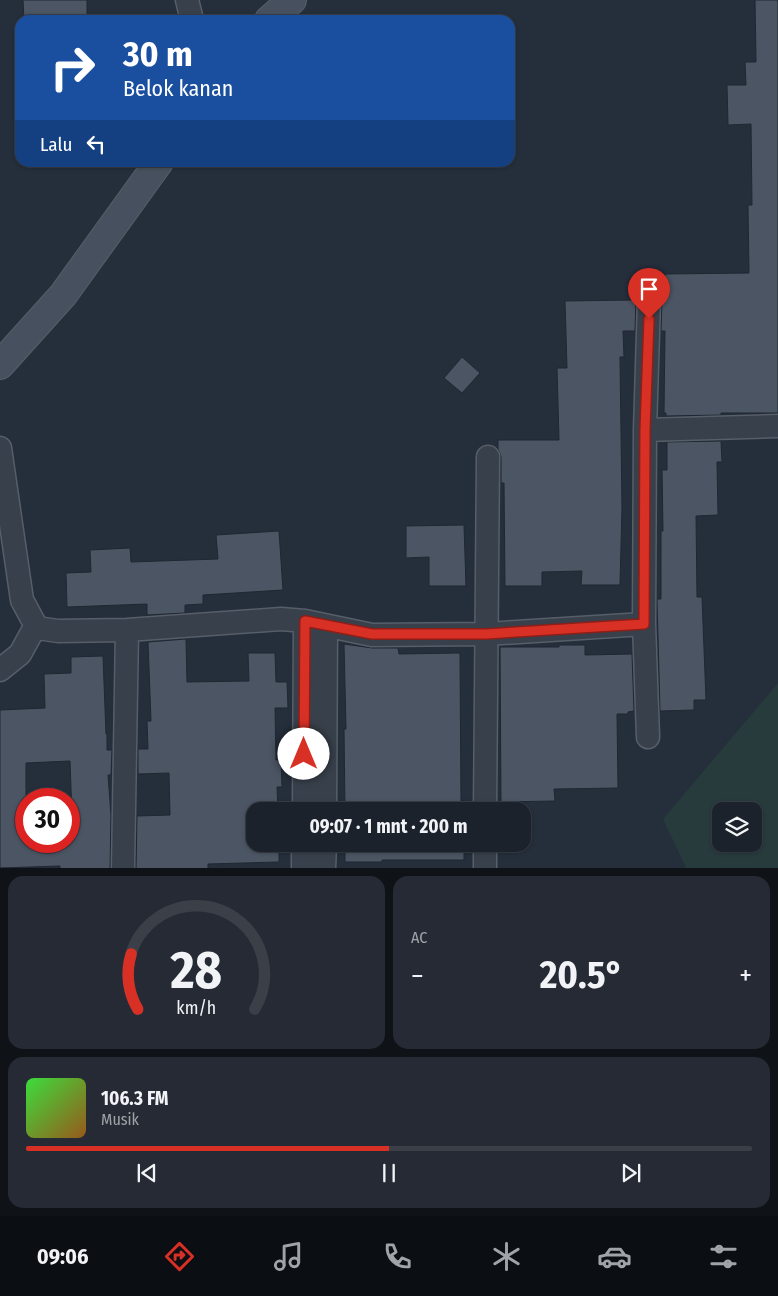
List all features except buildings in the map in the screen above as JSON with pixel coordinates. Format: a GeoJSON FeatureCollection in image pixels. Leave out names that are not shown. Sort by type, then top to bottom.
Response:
{"type":"FeatureCollection","features":[{"type":"Feature","properties":{"kind":"main road"},"geometry":{"type":"LineString","coordinates":[[275,15],[292,0]]}},
{"type":"Feature","properties":{"kind":"main road"},"geometry":{"type":"LineString","coordinates":[[0,365],[63,296],[155,167]]}},
{"type":"Feature","properties":{"kind":"street"},"geometry":{"type":"LineString","coordinates":[[187,0],[191,15]]}},
{"type":"Feature","properties":{"kind":"street"},"geometry":{"type":"LineString","coordinates":[[648,738],[644,624],[645,430],[650,300]]}},
{"type":"Feature","properties":{"kind":"street"},"geometry":{"type":"LineString","coordinates":[[645,430],[778,426]]}},
{"type":"Feature","properties":{"kind":"street"},"geometry":{"type":"LineString","coordinates":[[0,448],[22,600],[37,628],[58,631],[127,630],[281,619],[315,623],[372,634],[486,634],[644,624]]}},
{"type":"Feature","properties":{"kind":"street"},"geometry":{"type":"LineString","coordinates":[[485,802],[488,457]]}},
{"type":"Feature","properties":{"kind":"street"},"geometry":{"type":"LineString","coordinates":[[305,802],[315,623]]}},
{"type":"Feature","properties":{"kind":"street"},"geometry":{"type":"LineString","coordinates":[[315,623],[325,802]]}},
{"type":"Feature","properties":{"kind":"street"},"geometry":{"type":"LineString","coordinates":[[0,670],[20,654],[36,625]]}},
{"type":"Feature","properties":{"kind":"street"},"geometry":{"type":"LineString","coordinates":[[123,868],[127,630]]}},
{"type":"Feature","properties":{"kind":"street"},"geometry":{"type":"LineString","coordinates":[[303,868],[304,852]]}},
{"type":"Feature","properties":{"kind":"street"},"geometry":{"type":"LineString","coordinates":[[324,868],[325,852]]}},
{"type":"Feature","properties":{"kind":"street"},"geometry":{"type":"LineString","coordinates":[[485,852],[485,868]]}},
{"type":"Feature","properties":{"kind":"shaded area"},"geometry":{"type":"Polygon","coordinates":[[[778,683],[778,868],[686,868],[663,819],[778,683]]]}},
{"type":"Feature","properties":{"kind":"route"},"geometry":{"type":"LineString","coordinates":[[304,754],[305,621],[372,634],[486,634],[644,624],[645,430],[649,319]]}}]}
